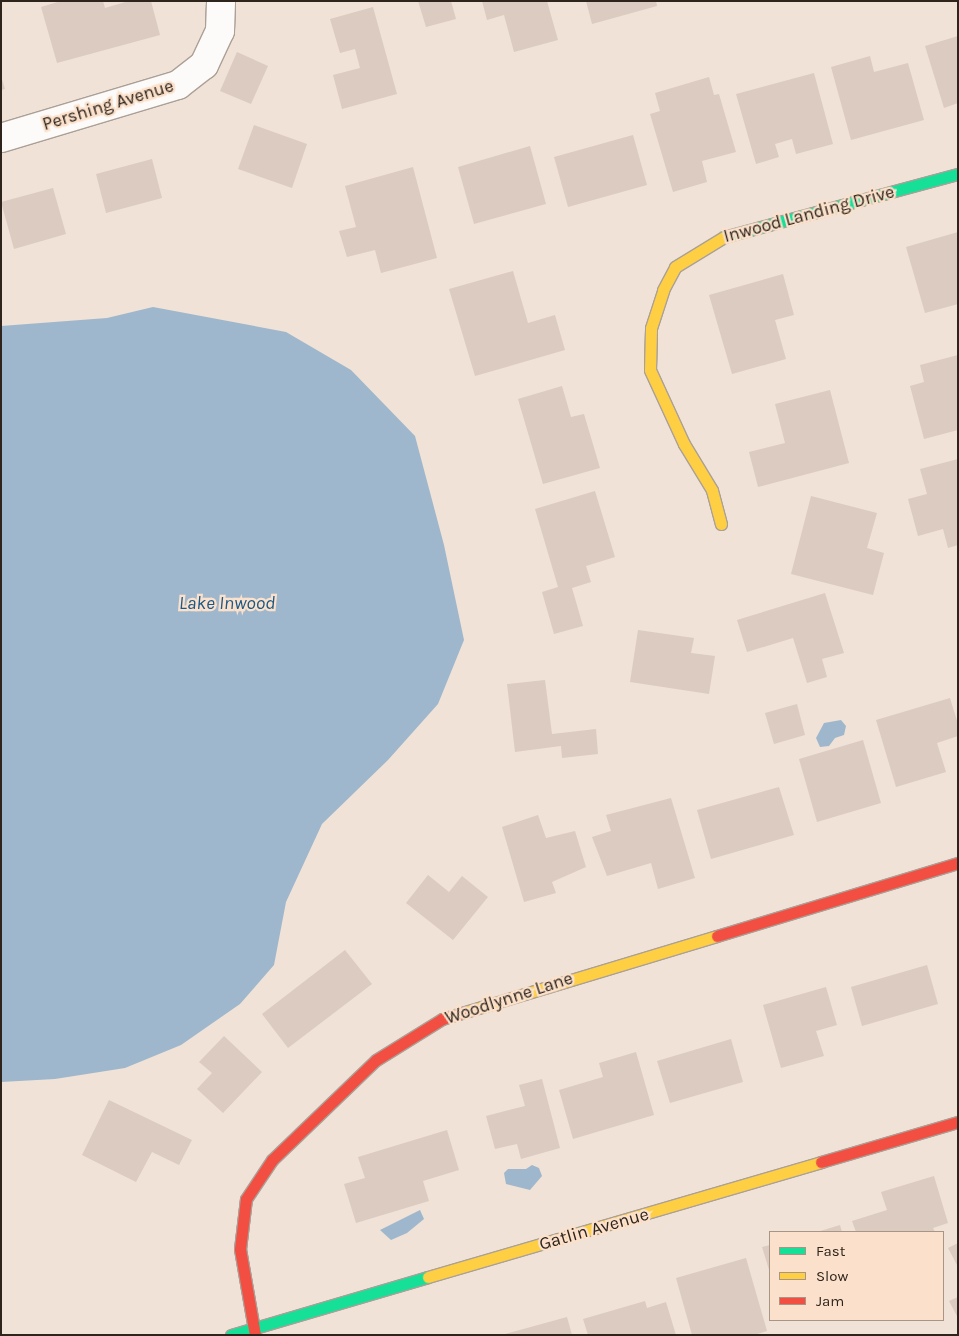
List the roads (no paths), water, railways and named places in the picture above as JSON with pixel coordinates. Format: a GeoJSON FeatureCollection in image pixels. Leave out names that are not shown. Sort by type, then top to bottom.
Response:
{"type":"FeatureCollection","features":[{"type":"Feature","properties":{"kind":"street","name":"Pershing Avenue"},"geometry":{"type":"LineString","coordinates":[[1,138],[178,85],[204,65],[220,31],[221,1]]}},
{"type":"Feature","properties":{"kind":"street","name":"Inwood Landing Drive"},"geometry":{"type":"LineString","coordinates":[[721,524],[712,490],[684,444],[650,370],[651,328],[663,290],[675,267],[716,239],[958,174]]}},
{"type":"Feature","properties":{"kind":"street","name":"Woodlynne Lane"},"geometry":{"type":"LineString","coordinates":[[254,1331],[240,1249],[246,1199],[272,1160],[376,1060],[442,1018],[958,863]]}},
{"type":"Feature","properties":{"kind":"street","name":"Gatlin Avenue"},"geometry":{"type":"LineString","coordinates":[[231,1335],[254,1331],[958,1122]]}},
{"type":"Feature","properties":{"kind":"water","name":"Lake Inwood"},"geometry":{"type":"Polygon","coordinates":[[[153,307],[286,332],[351,370],[415,436],[444,545],[464,640],[438,704],[388,760],[322,824],[286,902],[274,965],[240,1004],[181,1045],[125,1068],[55,1079],[1,1082],[1,326],[107,318],[153,307]]]}},
{"type":"Feature","properties":{"kind":"water"},"geometry":{"type":"Polygon","coordinates":[[[841,720],[846,726],[844,735],[835,738],[829,746],[820,747],[816,738],[824,723],[841,720]]]}},
{"type":"Feature","properties":{"kind":"water"},"geometry":{"type":"Polygon","coordinates":[[[532,1165],[539,1168],[542,1176],[530,1190],[506,1184],[504,1173],[508,1169],[526,1169],[532,1165]]]}},
{"type":"Feature","properties":{"kind":"water"},"geometry":{"type":"Polygon","coordinates":[[[420,1210],[424,1219],[407,1233],[391,1240],[380,1230],[420,1210]]]}}]}
